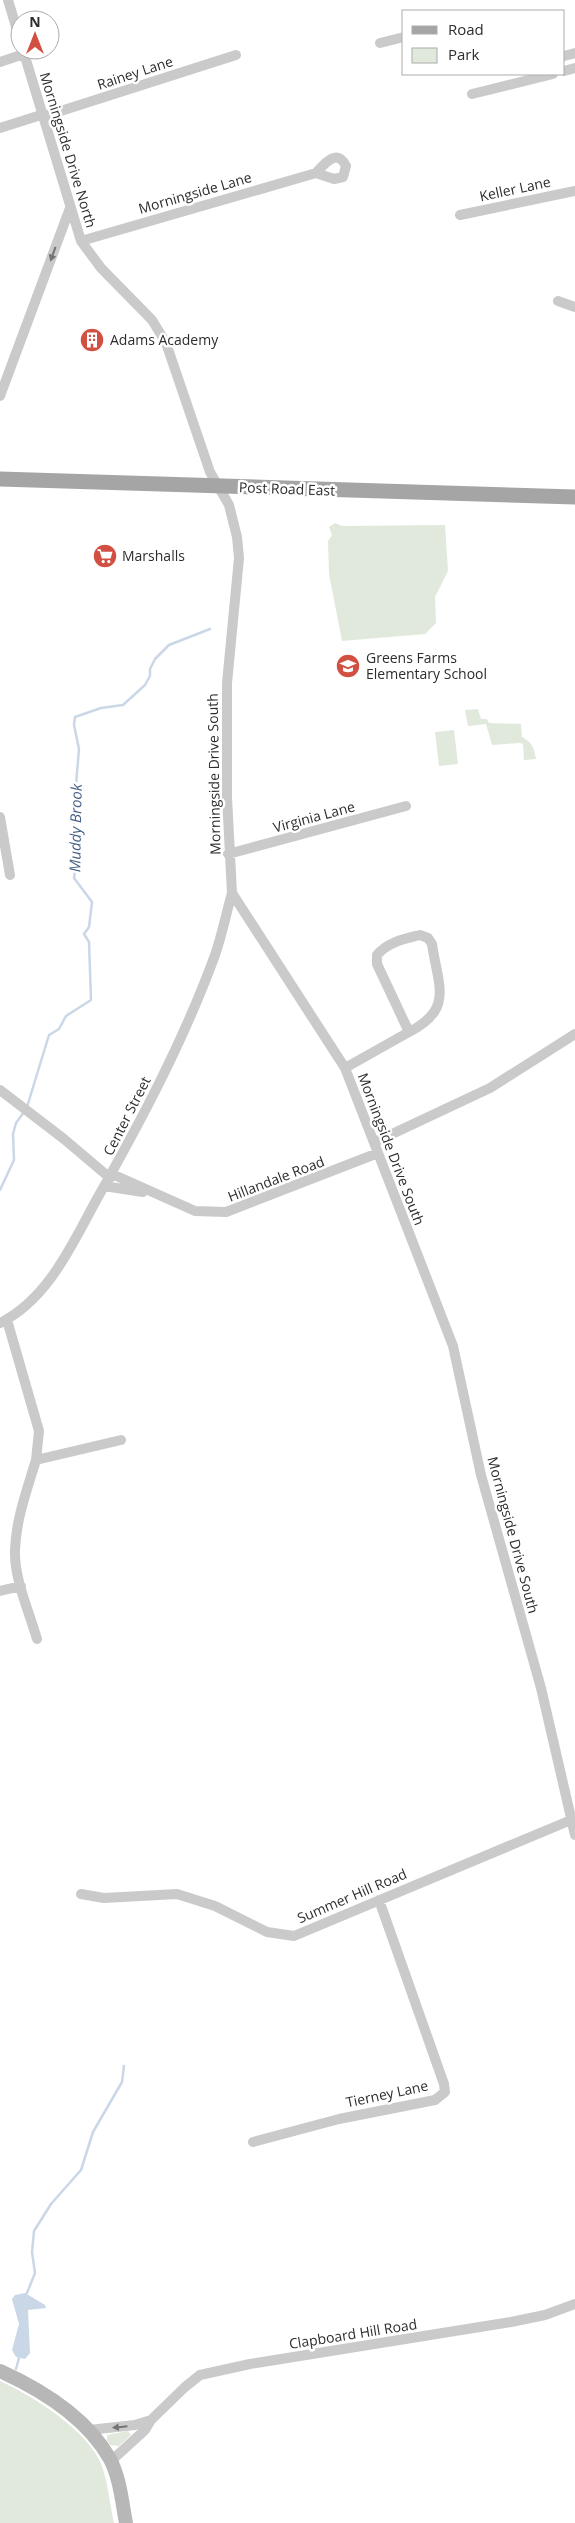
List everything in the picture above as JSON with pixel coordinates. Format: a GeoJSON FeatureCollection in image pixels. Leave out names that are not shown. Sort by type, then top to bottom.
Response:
{"type":"FeatureCollection","features":[{"type":"Feature","properties":{"kind":"main road","name":"Post Road East"},"geometry":{"type":"LineString","coordinates":[[0,479],[575,497]]}},
{"type":"Feature","properties":{"kind":"street"},"geometry":{"type":"LineString","coordinates":[[380,43],[402,37]]}},
{"type":"Feature","properties":{"kind":"street","name":"Rainey Lane"},"geometry":{"type":"LineString","coordinates":[[0,128],[236,55]]}},
{"type":"Feature","properties":{"kind":"street","name":"Morningside Drive North"},"geometry":{"type":"LineString","coordinates":[[26,60],[81,241],[101,268],[152,320],[166,343],[210,472],[220,487]]}},
{"type":"Feature","properties":{"kind":"street"},"geometry":{"type":"LineString","coordinates":[[472,94],[549,75]]}},
{"type":"Feature","properties":{"kind":"street","name":"Morningside Lane"},"geometry":{"type":"LineString","coordinates":[[81,241],[316,172]]}},
{"type":"Feature","properties":{"kind":"street","name":"Keller Lane"},"geometry":{"type":"LineString","coordinates":[[460,215],[575,190]]}},
{"type":"Feature","properties":{"kind":"street"},"geometry":{"type":"LineString","coordinates":[[0,396],[70,208]]}},
{"type":"Feature","properties":{"kind":"street"},"geometry":{"type":"LineString","coordinates":[[558,301],[575,307]]}},
{"type":"Feature","properties":{"kind":"street","name":"Morningside Drive South"},"geometry":{"type":"LineString","coordinates":[[220,487],[232,516],[238,553],[227,684],[228,854],[232,893],[345,1068],[453,1346],[481,1475],[541,1688],[575,1835]]}},
{"type":"Feature","properties":{"kind":"street","name":"Virginia Lane"},"geometry":{"type":"LineString","coordinates":[[228,854],[406,806]]}},
{"type":"Feature","properties":{"kind":"street"},"geometry":{"type":"LineString","coordinates":[[0,817],[10,875]]}},
{"type":"Feature","properties":{"kind":"street","name":"Center Street"},"geometry":{"type":"LineString","coordinates":[[3,1321],[36,1296],[61,1264],[109,1180],[182,1038],[216,954],[232,893]]}},
{"type":"Feature","properties":{"kind":"street"},"geometry":{"type":"LineString","coordinates":[[345,1068],[409,1032],[432,1017],[440,999],[432,944],[428,938],[420,935],[392,943],[383,948],[377,955],[377,964],[409,1032]]}},
{"type":"Feature","properties":{"kind":"street"},"geometry":{"type":"LineString","coordinates":[[375,1142],[490,1088],[575,1034]]}},
{"type":"Feature","properties":{"kind":"street","name":"Hillandale Road"},"geometry":{"type":"LineString","coordinates":[[0,1090],[32,1114],[109,1180],[154,1194],[195,1211],[226,1212],[378,1153]]}},
{"type":"Feature","properties":{"kind":"street","name":"Hillandale Road"},"geometry":{"type":"LineString","coordinates":[[109,1180],[154,1194]]}},
{"type":"Feature","properties":{"kind":"street"},"geometry":{"type":"LineString","coordinates":[[3,1321],[39,1430],[36,1460],[18,1520],[15,1552],[21,1586],[37,1639]]}},
{"type":"Feature","properties":{"kind":"street"},"geometry":{"type":"LineString","coordinates":[[36,1460],[121,1440]]}},
{"type":"Feature","properties":{"kind":"street"},"geometry":{"type":"LineString","coordinates":[[0,1591],[21,1586]]}},
{"type":"Feature","properties":{"kind":"street","name":"Summer Hill Road"},"geometry":{"type":"LineString","coordinates":[[81,1894],[104,1898],[177,1894],[215,1906],[267,1932],[294,1936],[571,1820]]}},
{"type":"Feature","properties":{"kind":"street","name":"Tierney Lane"},"geometry":{"type":"LineString","coordinates":[[253,2142],[339,2119],[435,2100],[445,2092],[444,2084],[379,1900]]}},
{"type":"Feature","properties":{"kind":"street","name":"Clapboard Hill Road"},"geometry":{"type":"LineString","coordinates":[[111,2460],[145,2430],[151,2420],[184,2387],[200,2375],[250,2364],[511,2322],[545,2315],[575,2304]]}},
{"type":"Feature","properties":{"kind":"street"},"geometry":{"type":"LineString","coordinates":[[0,2371],[22,2381],[52,2400],[89,2430],[111,2460],[120,2489],[126,2523]]}},
{"type":"Feature","properties":{"kind":"street"},"geometry":{"type":"LineString","coordinates":[[89,2430],[135,2425],[151,2420]]}},
{"type":"Feature","properties":{"kind":"green space"},"geometry":{"type":"Polygon","coordinates":[[[335,523],[342,526],[445,525],[448,571],[435,597],[436,623],[425,634],[342,641],[329,574],[328,541],[332,535],[329,527],[335,523]]]}},
{"type":"Feature","properties":{"kind":"green space"},"geometry":{"type":"Polygon","coordinates":[[[478,709],[481,719],[487,719],[489,723],[521,724],[522,737],[532,746],[536,759],[524,760],[523,744],[520,743],[492,745],[486,724],[468,726],[465,710],[478,709]]]}},
{"type":"Feature","properties":{"kind":"green space"},"geometry":{"type":"Polygon","coordinates":[[[454,730],[458,764],[439,766],[435,732],[454,730]]]}},
{"type":"Feature","properties":{"kind":"green space"},"geometry":{"type":"Polygon","coordinates":[[[0,2381],[43,2405],[73,2428],[85,2440],[102,2466],[114,2523],[0,2523],[0,2381]]]}},
{"type":"Feature","properties":{"kind":"green space"},"geometry":{"type":"Polygon","coordinates":[[[128,2431],[131,2435],[119,2446],[110,2445],[107,2440],[107,2435],[128,2431]]]}},
{"type":"Feature","properties":{"kind":"water"},"geometry":{"type":"Polygon","coordinates":[[[25,2293],[45,2305],[46,2308],[28,2310],[30,2353],[25,2359],[16,2357],[12,2350],[19,2324],[12,2299],[15,2295],[25,2293]]]}},
{"type":"Feature","properties":{"kind":"waterway","name":"Muddy Brook"},"geometry":{"type":"LineString","coordinates":[[27,1107],[49,1035],[59,1029],[66,1016],[91,1000],[89,942],[84,934],[89,927],[92,902],[74,878],[78,839],[73,820],[79,749],[74,725],[75,717],[101,708],[123,705],[145,685],[155,659],[169,645],[210,629]]}},
{"type":"Feature","properties":{"kind":"waterway","name":"Muddy Brook"},"geometry":{"type":"LineString","coordinates":[[0,1190],[14,1160],[13,1134],[16,1123],[24,1112]]}},
{"type":"Feature","properties":{"kind":"waterway"},"geometry":{"type":"LineString","coordinates":[[27,2293],[35,2273],[32,2252],[34,2231],[51,2204],[81,2170],[93,2132],[122,2082],[124,2066]]}},
{"type":"Feature","properties":{"kind":"waterway"},"geometry":{"type":"LineString","coordinates":[[16,2369],[19,2358]]}},
{"type":"Feature","properties":{"kind":"place","name":"Adams Academy"},"geometry":{"type":"Point","coordinates":[92,340]}},
{"type":"Feature","properties":{"kind":"place","name":"Marshalls"},"geometry":{"type":"Point","coordinates":[105,556]}},
{"type":"Feature","properties":{"kind":"place","name":"Greens Farms Elementary School"},"geometry":{"type":"Point","coordinates":[348,666]}}]}
